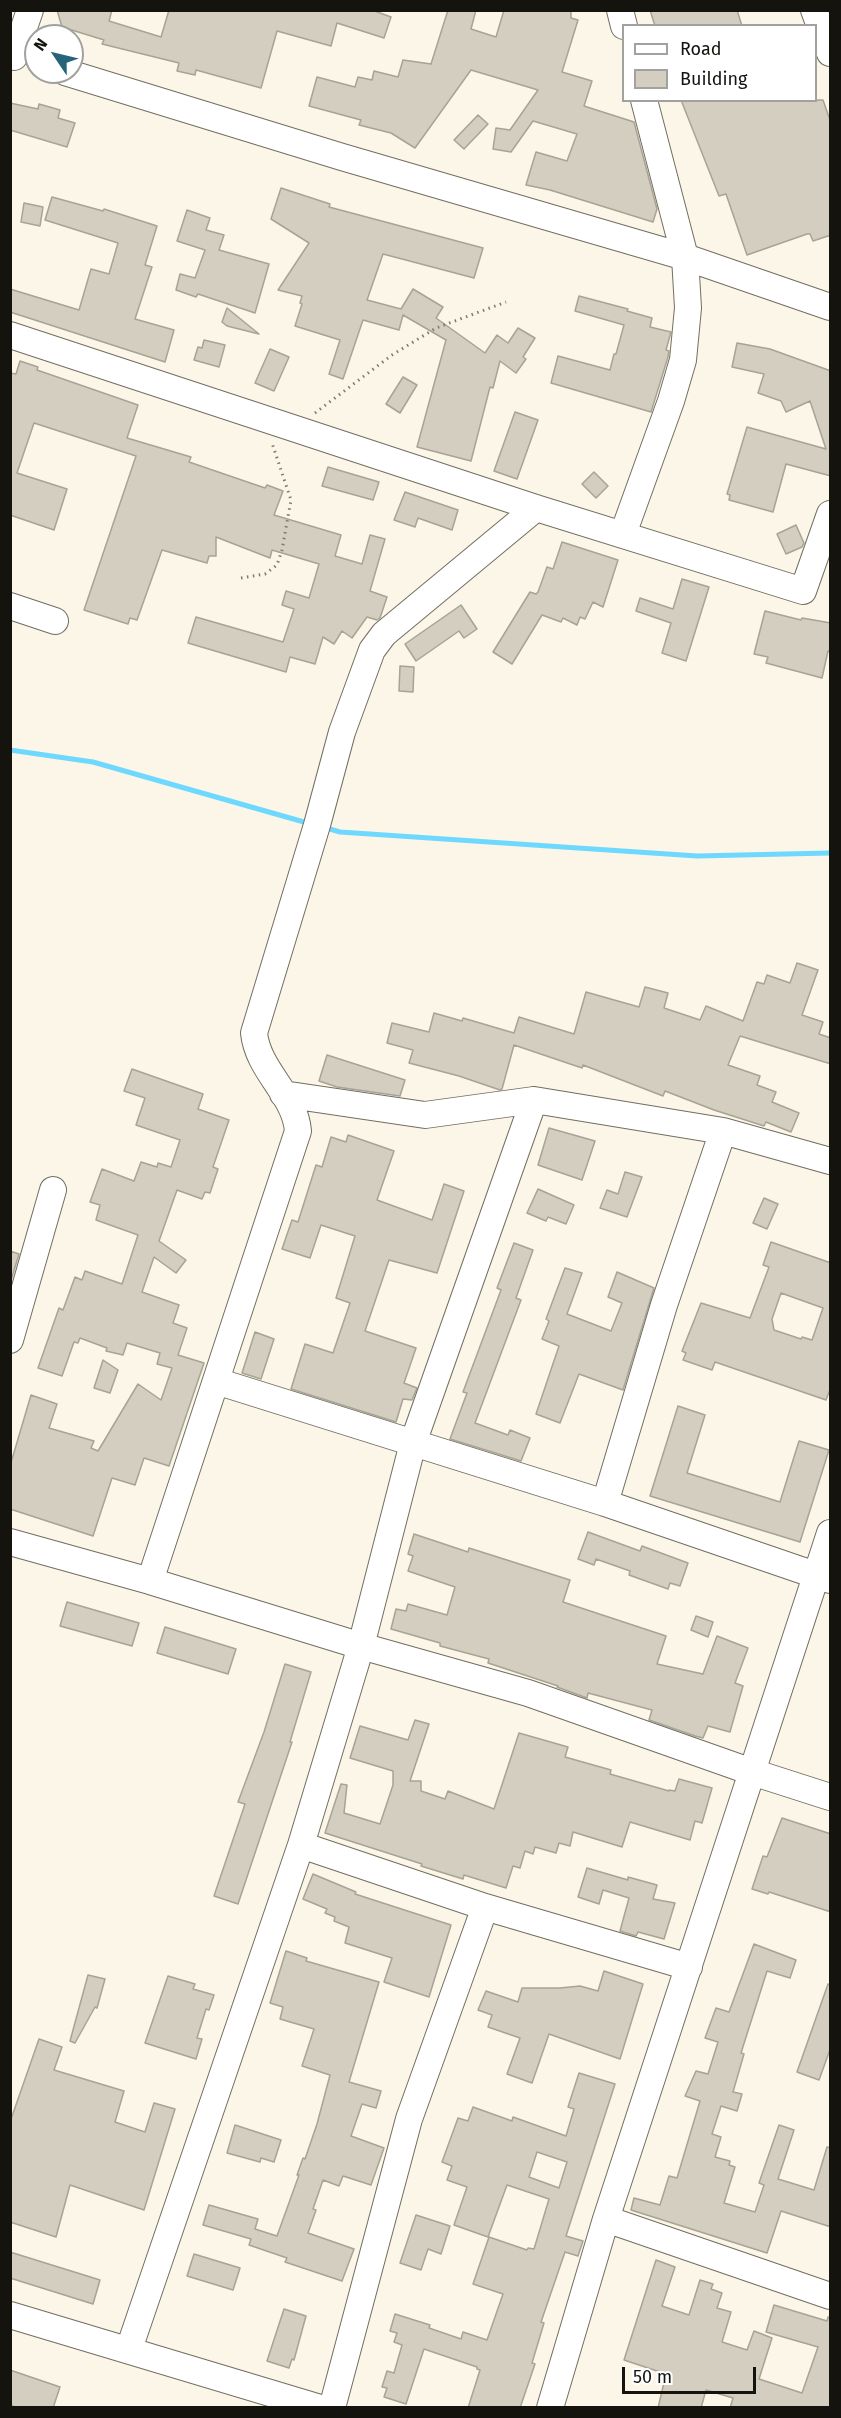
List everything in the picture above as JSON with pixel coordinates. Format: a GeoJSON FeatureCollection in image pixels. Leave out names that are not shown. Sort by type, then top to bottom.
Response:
{"type":"FeatureCollection","features":[{"type":"Feature","properties":{"kind":"street"},"geometry":{"type":"LineString","coordinates":[[20,58],[30,10]]}},
{"type":"Feature","properties":{"kind":"street"},"geometry":{"type":"LineString","coordinates":[[814,10],[831,53]]}},
{"type":"Feature","properties":{"kind":"street"},"geometry":{"type":"LineString","coordinates":[[84,78],[342,157],[685,257],[831,307]]}},
{"type":"Feature","properties":{"kind":"street"},"geometry":{"type":"LineString","coordinates":[[623,534],[671,401],[682,360],[688,308],[685,257],[645,102]]}},
{"type":"Feature","properties":{"kind":"street"},"geometry":{"type":"LineString","coordinates":[[10,335],[536,507],[803,591],[831,514]]}},
{"type":"Feature","properties":{"kind":"street"},"geometry":{"type":"LineString","coordinates":[[150,1581],[297,1131],[296,1115],[256,1049],[254,1034],[317,825],[342,732],[372,650],[384,634],[536,507]]}},
{"type":"Feature","properties":{"kind":"street"},"geometry":{"type":"LineString","coordinates":[[10,606],[55,621]]}},
{"type":"Feature","properties":{"kind":"street"},"geometry":{"type":"LineString","coordinates":[[283,1094],[425,1115],[534,1100],[723,1131],[831,1161]]}},
{"type":"Feature","properties":{"kind":"street"},"geometry":{"type":"LineString","coordinates":[[129,2349],[301,1845],[361,1647],[413,1443],[534,1100]]}},
{"type":"Feature","properties":{"kind":"street"},"geometry":{"type":"LineString","coordinates":[[605,1503],[664,1305],[723,1131]]}},
{"type":"Feature","properties":{"kind":"street"},"geometry":{"type":"LineString","coordinates":[[10,1340],[52,1190]]}},
{"type":"Feature","properties":{"kind":"street"},"geometry":{"type":"LineString","coordinates":[[216,1381],[605,1503],[824,1578]]}},
{"type":"Feature","properties":{"kind":"street"},"geometry":{"type":"LineString","coordinates":[[549,2408],[606,2219],[752,1772],[824,1578],[831,1533]]}},
{"type":"Feature","properties":{"kind":"street"},"geometry":{"type":"LineString","coordinates":[[10,1542],[150,1581],[361,1647],[528,1693],[752,1772],[831,1797]]}},
{"type":"Feature","properties":{"kind":"street"},"geometry":{"type":"LineString","coordinates":[[301,1845],[485,1907],[689,1967]]}},
{"type":"Feature","properties":{"kind":"street"},"geometry":{"type":"LineString","coordinates":[[332,2408],[409,2119],[485,1907]]}},
{"type":"Feature","properties":{"kind":"street"},"geometry":{"type":"LineString","coordinates":[[606,2219],[831,2296]]}},
{"type":"Feature","properties":{"kind":"street"},"geometry":{"type":"LineString","coordinates":[[10,2315],[320,2408]]}},
{"type":"Feature","properties":{"kind":"path"},"geometry":{"type":"LineString","coordinates":[[294,428],[392,355],[436,328],[506,302]]}},
{"type":"Feature","properties":{"kind":"path"},"geometry":{"type":"LineString","coordinates":[[241,578],[265,574],[278,565],[291,500],[262,417]]}},
{"type":"Feature","properties":{"kind":"building"},"geometry":{"type":"Polygon","coordinates":[[[57,10],[112,10],[109,21],[161,37],[169,10],[372,10],[391,17],[384,38],[337,23],[331,46],[277,31],[261,88],[196,70],[195,75],[177,71],[179,63],[102,44],[104,40],[84,34],[84,24],[61,24],[57,10]]]}},
{"type":"Feature","properties":{"kind":"building"},"geometry":{"type":"Polygon","coordinates":[[[448,10],[476,10],[471,29],[496,37],[504,10],[571,10],[571,18],[578,20],[562,72],[592,81],[584,106],[634,122],[657,209],[653,222],[550,190],[526,185],[536,152],[567,161],[577,134],[533,121],[511,152],[493,149],[496,128],[510,130],[538,90],[471,70],[415,148],[391,133],[359,125],[361,120],[309,106],[317,77],[355,87],[358,77],[372,80],[374,71],[398,77],[403,60],[431,64],[448,10]]]}},
{"type":"Feature","properties":{"kind":"building"},"geometry":{"type":"Polygon","coordinates":[[[650,10],[737,10],[741,24],[654,24],[650,10]]]}},
{"type":"Feature","properties":{"kind":"building"},"geometry":{"type":"Polygon","coordinates":[[[817,100],[823,100],[831,123],[831,235],[813,241],[810,234],[807,234],[747,255],[726,194],[719,196],[682,102],[817,102],[817,100]]]}},
{"type":"Feature","properties":{"kind":"building"},"geometry":{"type":"Polygon","coordinates":[[[10,103],[38,109],[39,104],[60,110],[58,118],[75,123],[67,147],[10,130],[10,103]]]}},
{"type":"Feature","properties":{"kind":"building"},"geometry":{"type":"Polygon","coordinates":[[[478,115],[488,124],[464,149],[454,140],[478,115]]]}},
{"type":"Feature","properties":{"kind":"building"},"geometry":{"type":"Polygon","coordinates":[[[281,188],[330,204],[329,207],[483,248],[474,278],[383,254],[367,300],[401,309],[413,289],[443,307],[436,318],[485,353],[497,335],[508,343],[518,328],[535,338],[523,357],[526,359],[516,373],[500,361],[493,388],[490,387],[471,461],[417,447],[446,340],[403,315],[399,330],[363,320],[343,379],[329,374],[340,340],[295,326],[302,304],[300,303],[302,296],[278,290],[309,243],[271,219],[281,188]]]}},
{"type":"Feature","properties":{"kind":"building"},"geometry":{"type":"Polygon","coordinates":[[[52,197],[103,211],[104,209],[157,226],[145,265],[152,267],[135,319],[174,330],[165,362],[10,312],[10,289],[79,310],[91,269],[109,274],[118,243],[45,220],[52,197]]]}},
{"type":"Feature","properties":{"kind":"building"},"geometry":{"type":"Polygon","coordinates":[[[24,203],[43,207],[40,226],[21,222],[24,203]]]}},
{"type":"Feature","properties":{"kind":"building"},"geometry":{"type":"Polygon","coordinates":[[[187,210],[210,218],[206,230],[224,235],[219,250],[269,264],[255,313],[198,294],[196,297],[176,290],[180,274],[195,278],[205,250],[177,241],[187,210]]]}},
{"type":"Feature","properties":{"kind":"building"},"geometry":{"type":"Polygon","coordinates":[[[579,296],[652,318],[650,327],[671,332],[666,350],[669,351],[668,357],[651,412],[551,383],[558,356],[610,370],[614,354],[616,354],[624,325],[575,311],[579,296]]]}},
{"type":"Feature","properties":{"kind":"building"},"geometry":{"type":"Polygon","coordinates":[[[227,308],[259,334],[227,326],[222,322],[227,308]]]}},
{"type":"Feature","properties":{"kind":"building"},"geometry":{"type":"Polygon","coordinates":[[[204,340],[225,345],[219,367],[194,360],[198,347],[202,348],[204,340]]]}},
{"type":"Feature","properties":{"kind":"building"},"geometry":{"type":"Polygon","coordinates":[[[737,343],[770,349],[831,371],[831,476],[786,464],[773,512],[729,500],[730,495],[727,494],[747,427],[826,449],[810,401],[786,412],[781,401],[758,393],[764,374],[732,367],[737,343]]]}},
{"type":"Feature","properties":{"kind":"building"},"geometry":{"type":"Polygon","coordinates":[[[270,349],[289,357],[274,391],[255,383],[270,349]]]}},
{"type":"Feature","properties":{"kind":"building"},"geometry":{"type":"Polygon","coordinates":[[[20,361],[38,367],[37,370],[138,405],[127,438],[191,457],[189,462],[265,488],[267,485],[283,491],[274,515],[341,535],[335,556],[362,564],[370,535],[385,539],[370,591],[387,597],[380,618],[377,620],[367,617],[352,638],[342,631],[334,644],[323,637],[315,664],[290,657],[286,672],[188,643],[196,617],[283,642],[294,609],[282,605],[286,591],[309,598],[319,564],[272,550],[270,558],[216,537],[216,556],[209,556],[207,563],[162,550],[137,620],[130,618],[128,624],[84,610],[136,456],[34,423],[17,473],[67,489],[54,530],[10,515],[10,373],[16,374],[20,361]]]}},
{"type":"Feature","properties":{"kind":"building"},"geometry":{"type":"Polygon","coordinates":[[[403,377],[417,385],[400,413],[386,404],[403,377]]]}},
{"type":"Feature","properties":{"kind":"building"},"geometry":{"type":"Polygon","coordinates":[[[515,412],[538,420],[517,479],[494,471],[515,412]]]}},
{"type":"Feature","properties":{"kind":"building"},"geometry":{"type":"Polygon","coordinates":[[[328,467],[379,482],[373,500],[322,486],[328,467]]]}},
{"type":"Feature","properties":{"kind":"building"},"geometry":{"type":"Polygon","coordinates":[[[594,472],[608,486],[596,498],[582,484],[594,472]]]}},
{"type":"Feature","properties":{"kind":"building"},"geometry":{"type":"Polygon","coordinates":[[[405,492],[458,510],[452,530],[418,518],[415,527],[394,520],[405,492]]]}},
{"type":"Feature","properties":{"kind":"building"},"geometry":{"type":"Polygon","coordinates":[[[796,525],[804,543],[802,547],[786,554],[777,534],[796,525]]]}},
{"type":"Feature","properties":{"kind":"building"},"geometry":{"type":"Polygon","coordinates":[[[562,542],[618,560],[603,607],[593,602],[585,619],[580,617],[577,625],[563,618],[561,622],[542,615],[512,664],[493,652],[530,592],[536,594],[538,592],[547,567],[553,569],[562,542]]]}},
{"type":"Feature","properties":{"kind":"building"},"geometry":{"type":"Polygon","coordinates":[[[682,579],[709,587],[686,661],[662,653],[671,623],[636,611],[640,598],[673,609],[682,579]]]}},
{"type":"Feature","properties":{"kind":"building"},"geometry":{"type":"Polygon","coordinates":[[[461,605],[477,629],[464,638],[459,631],[416,661],[405,644],[461,605]]]}},
{"type":"Feature","properties":{"kind":"building"},"geometry":{"type":"Polygon","coordinates":[[[765,611],[801,620],[802,618],[831,623],[831,652],[828,651],[822,678],[766,663],[768,657],[754,654],[765,611]]]}},
{"type":"Feature","properties":{"kind":"building"},"geometry":{"type":"Polygon","coordinates":[[[400,666],[414,667],[413,692],[399,691],[400,666]]]}},
{"type":"Feature","properties":{"kind":"building"},"geometry":{"type":"Polygon","coordinates":[[[797,963],[818,970],[802,1015],[823,1022],[819,1034],[831,1038],[831,1064],[740,1036],[728,1065],[760,1076],[757,1085],[776,1092],[772,1102],[799,1113],[791,1132],[766,1122],[764,1126],[714,1110],[665,1091],[663,1096],[583,1065],[582,1068],[514,1045],[500,1090],[409,1063],[413,1050],[387,1043],[392,1023],[429,1032],[434,1013],[462,1021],[463,1018],[514,1033],[519,1017],[574,1034],[586,992],[639,1007],[645,987],[668,993],[664,1008],[700,1020],[706,1006],[743,1021],[757,982],[764,984],[767,975],[790,983],[797,963]]]}},
{"type":"Feature","properties":{"kind":"building"},"geometry":{"type":"Polygon","coordinates":[[[327,1055],[405,1080],[400,1096],[337,1087],[319,1081],[327,1055]]]}},
{"type":"Feature","properties":{"kind":"building"},"geometry":{"type":"Polygon","coordinates":[[[132,1069],[203,1094],[198,1109],[229,1120],[213,1167],[218,1169],[210,1193],[205,1192],[202,1199],[177,1190],[159,1241],[186,1260],[176,1273],[154,1257],[142,1292],[179,1305],[173,1323],[187,1328],[178,1355],[204,1363],[169,1466],[144,1458],[135,1485],[112,1478],[93,1536],[10,1509],[10,1466],[31,1395],[57,1404],[49,1428],[94,1441],[91,1448],[98,1451],[138,1384],[161,1400],[172,1368],[157,1364],[160,1353],[127,1343],[123,1355],[106,1351],[107,1348],[80,1338],[78,1343],[74,1342],[62,1376],[38,1368],[59,1308],[63,1310],[75,1277],[82,1280],[85,1271],[122,1284],[138,1235],[96,1220],[100,1205],[90,1202],[102,1169],[134,1181],[141,1162],[157,1167],[158,1163],[171,1167],[180,1140],[136,1125],[145,1098],[124,1091],[132,1069]]]}},
{"type":"Feature","properties":{"kind":"building"},"geometry":{"type":"Polygon","coordinates":[[[549,1128],[595,1141],[582,1180],[538,1165],[549,1128]]]}},
{"type":"Feature","properties":{"kind":"building"},"geometry":{"type":"Polygon","coordinates":[[[348,1135],[394,1151],[377,1200],[432,1220],[444,1184],[464,1191],[437,1273],[389,1260],[365,1331],[416,1348],[404,1383],[417,1388],[412,1400],[403,1399],[396,1422],[291,1389],[305,1344],[333,1353],[350,1303],[336,1298],[355,1236],[321,1225],[310,1258],[282,1249],[292,1220],[298,1222],[316,1165],[322,1167],[331,1137],[346,1142],[348,1135]]]}},
{"type":"Feature","properties":{"kind":"building"},"geometry":{"type":"Polygon","coordinates":[[[625,1172],[642,1177],[627,1217],[600,1208],[607,1190],[618,1194],[625,1172]]]}},
{"type":"Feature","properties":{"kind":"building"},"geometry":{"type":"Polygon","coordinates":[[[538,1189],[574,1205],[566,1224],[548,1217],[546,1221],[527,1213],[538,1189]]]}},
{"type":"Feature","properties":{"kind":"building"},"geometry":{"type":"Polygon","coordinates":[[[764,1198],[778,1204],[767,1229],[753,1223],[764,1198]]]}},
{"type":"Feature","properties":{"kind":"building"},"geometry":{"type":"Polygon","coordinates":[[[771,1242],[831,1263],[831,1387],[826,1400],[715,1362],[712,1370],[683,1360],[686,1353],[682,1351],[701,1303],[750,1318],[769,1267],[763,1265],[771,1242]],[[781,1293],[772,1319],[774,1330],[801,1339],[802,1337],[812,1340],[823,1308],[781,1293]]]}},
{"type":"Feature","properties":{"kind":"building"},"geometry":{"type":"Polygon","coordinates":[[[514,1243],[533,1250],[516,1298],[521,1300],[475,1423],[508,1435],[510,1430],[530,1438],[521,1461],[450,1439],[467,1393],[463,1392],[501,1290],[497,1288],[514,1243]]]}},
{"type":"Feature","properties":{"kind":"building"},"geometry":{"type":"Polygon","coordinates":[[[10,1251],[19,1254],[10,1284],[10,1251]]]}},
{"type":"Feature","properties":{"kind":"building"},"geometry":{"type":"Polygon","coordinates":[[[565,1268],[582,1273],[567,1314],[611,1331],[622,1303],[608,1297],[617,1272],[654,1288],[623,1390],[579,1374],[560,1423],[536,1414],[559,1346],[542,1339],[549,1321],[546,1319],[565,1268]]]}},
{"type":"Feature","properties":{"kind":"building"},"geometry":{"type":"Polygon","coordinates":[[[255,1332],[274,1339],[261,1379],[242,1373],[255,1332]]]}},
{"type":"Feature","properties":{"kind":"building"},"geometry":{"type":"Polygon","coordinates":[[[103,1360],[118,1370],[110,1393],[94,1388],[103,1360]]]}},
{"type":"Feature","properties":{"kind":"building"},"geometry":{"type":"Polygon","coordinates":[[[678,1406],[705,1415],[687,1473],[780,1502],[799,1441],[829,1450],[800,1542],[650,1496],[678,1406]]]}},
{"type":"Feature","properties":{"kind":"building"},"geometry":{"type":"Polygon","coordinates":[[[588,1532],[640,1551],[642,1546],[688,1563],[680,1586],[670,1583],[668,1589],[629,1575],[630,1571],[596,1559],[594,1565],[578,1559],[588,1532]]]}},
{"type":"Feature","properties":{"kind":"building"},"geometry":{"type":"Polygon","coordinates":[[[414,1534],[468,1552],[469,1548],[570,1580],[563,1602],[666,1636],[657,1664],[703,1674],[717,1636],[748,1648],[735,1683],[743,1686],[730,1732],[708,1726],[703,1738],[695,1736],[649,1720],[652,1710],[588,1693],[587,1698],[488,1663],[489,1659],[440,1646],[440,1643],[391,1629],[396,1609],[406,1611],[408,1604],[447,1615],[455,1587],[408,1571],[413,1556],[408,1554],[414,1534]]]}},
{"type":"Feature","properties":{"kind":"building"},"geometry":{"type":"Polygon","coordinates":[[[67,1602],[139,1623],[132,1646],[60,1626],[67,1602]]]}},
{"type":"Feature","properties":{"kind":"building"},"geometry":{"type":"Polygon","coordinates":[[[696,1616],[713,1622],[708,1637],[691,1630],[696,1616]]]}},
{"type":"Feature","properties":{"kind":"building"},"geometry":{"type":"Polygon","coordinates":[[[165,1627],[236,1649],[228,1674],[157,1653],[165,1627]]]}},
{"type":"Feature","properties":{"kind":"building"},"geometry":{"type":"Polygon","coordinates":[[[285,1664],[311,1672],[290,1742],[292,1742],[238,1904],[214,1896],[245,1804],[238,1802],[264,1732],[285,1664]]]}},
{"type":"Feature","properties":{"kind":"building"},"geometry":{"type":"Polygon","coordinates":[[[415,1720],[429,1724],[410,1781],[421,1781],[421,1791],[445,1799],[448,1791],[494,1809],[519,1733],[568,1747],[565,1757],[611,1770],[610,1774],[669,1791],[675,1791],[679,1779],[712,1788],[702,1823],[695,1821],[690,1840],[630,1822],[622,1847],[573,1832],[570,1846],[559,1843],[556,1853],[535,1847],[533,1854],[525,1851],[520,1868],[513,1866],[506,1888],[464,1875],[463,1879],[325,1833],[341,1784],[347,1785],[344,1813],[380,1824],[393,1785],[393,1771],[350,1758],[360,1726],[408,1740],[415,1720]]]}},
{"type":"Feature","properties":{"kind":"building"},"geometry":{"type":"Polygon","coordinates":[[[782,1818],[831,1834],[831,1912],[769,1892],[768,1894],[752,1889],[763,1856],[767,1857],[782,1818]]]}},
{"type":"Feature","properties":{"kind":"building"},"geometry":{"type":"Polygon","coordinates":[[[587,1868],[628,1880],[628,1877],[657,1885],[653,1899],[675,1903],[664,1939],[638,1932],[636,1936],[620,1931],[629,1898],[603,1890],[599,1904],[578,1897],[587,1868]]]}},
{"type":"Feature","properties":{"kind":"building"},"geometry":{"type":"Polygon","coordinates":[[[313,1874],[356,1892],[355,1894],[451,1925],[429,1997],[384,1982],[392,1958],[345,1943],[349,1927],[334,1921],[335,1917],[325,1913],[327,1909],[303,1899],[313,1874]]]}},
{"type":"Feature","properties":{"kind":"building"},"geometry":{"type":"Polygon","coordinates":[[[754,1944],[796,1960],[790,1978],[767,1971],[741,2053],[744,2054],[733,2092],[742,2094],[737,2111],[721,2106],[712,2134],[721,2137],[715,2157],[730,2161],[729,2165],[735,2167],[724,2203],[755,2212],[764,2185],[759,2183],[779,2125],[794,2130],[778,2179],[814,2190],[827,2147],[831,2148],[831,2227],[781,2211],[767,2253],[631,2210],[634,2198],[660,2205],[669,2176],[677,2178],[700,2101],[685,2096],[696,2071],[708,2074],[718,2042],[705,2038],[716,2008],[729,2012],[754,1944]]]}},
{"type":"Feature","properties":{"kind":"building"},"geometry":{"type":"Polygon","coordinates":[[[286,1951],[307,1958],[306,1961],[379,1982],[349,2082],[381,2091],[376,2108],[362,2104],[351,2136],[384,2148],[371,2185],[343,2176],[339,2186],[323,2180],[308,2233],[354,2249],[342,2281],[285,2262],[287,2258],[249,2245],[251,2239],[203,2225],[209,2205],[258,2219],[255,2229],[277,2236],[317,2124],[330,2075],[302,2066],[314,2029],[280,2019],[283,2007],[270,2003],[286,1951]]]}},
{"type":"Feature","properties":{"kind":"building"},"geometry":{"type":"Polygon","coordinates":[[[604,1971],[643,1984],[620,2059],[549,2034],[532,2083],[507,2074],[520,2038],[488,2027],[492,2015],[478,2010],[486,1991],[518,2002],[522,1988],[580,1986],[598,1991],[604,1971]]]}},
{"type":"Feature","properties":{"kind":"building"},"geometry":{"type":"Polygon","coordinates":[[[88,1975],[105,1979],[97,2008],[95,2007],[75,2043],[70,2041],[88,1975]]]}},
{"type":"Feature","properties":{"kind":"building"},"geometry":{"type":"Polygon","coordinates":[[[168,1976],[195,1984],[193,1989],[214,1995],[209,2010],[206,2009],[197,2038],[202,2039],[196,2059],[145,2043],[168,1976]]]}},
{"type":"Feature","properties":{"kind":"building"},"geometry":{"type":"Polygon","coordinates":[[[828,1984],[831,1985],[831,2047],[819,2080],[797,2072],[828,1984]]]}},
{"type":"Feature","properties":{"kind":"building"},"geometry":{"type":"Polygon","coordinates":[[[39,2039],[62,2047],[54,2070],[124,2091],[115,2122],[145,2132],[154,2103],[175,2109],[144,2210],[70,2185],[56,2237],[10,2222],[10,2122],[39,2039]]]}},
{"type":"Feature","properties":{"kind":"building"},"geometry":{"type":"Polygon","coordinates":[[[579,2073],[615,2084],[566,2236],[583,2241],[578,2256],[565,2252],[541,2322],[544,2323],[532,2363],[535,2364],[520,2408],[468,2408],[480,2370],[424,2349],[406,2404],[384,2397],[387,2388],[382,2387],[387,2371],[394,2373],[402,2345],[394,2342],[397,2333],[390,2331],[395,2314],[430,2325],[429,2328],[461,2339],[463,2332],[487,2340],[503,2294],[473,2284],[489,2237],[527,2250],[528,2248],[534,2249],[549,2199],[507,2185],[488,2237],[454,2225],[467,2187],[447,2180],[452,2166],[442,2162],[458,2118],[468,2121],[473,2107],[512,2121],[513,2117],[566,2136],[574,2109],[568,2107],[579,2073]],[[537,2152],[529,2177],[559,2188],[567,2162],[537,2152]]]}},
{"type":"Feature","properties":{"kind":"building"},"geometry":{"type":"Polygon","coordinates":[[[235,2125],[281,2140],[274,2162],[261,2158],[260,2162],[227,2153],[235,2125]]]}},
{"type":"Feature","properties":{"kind":"building"},"geometry":{"type":"Polygon","coordinates":[[[416,2215],[450,2226],[441,2254],[428,2249],[421,2270],[400,2263],[416,2215]]]}},
{"type":"Feature","properties":{"kind":"building"},"geometry":{"type":"Polygon","coordinates":[[[10,2252],[100,2280],[93,2304],[10,2278],[10,2252]]]}},
{"type":"Feature","properties":{"kind":"building"},"geometry":{"type":"Polygon","coordinates":[[[194,2254],[240,2268],[233,2290],[187,2276],[194,2254]]]}},
{"type":"Feature","properties":{"kind":"building"},"geometry":{"type":"Polygon","coordinates":[[[656,2260],[675,2267],[662,2306],[689,2315],[700,2280],[713,2284],[711,2289],[722,2293],[717,2308],[731,2312],[722,2342],[747,2350],[754,2331],[772,2338],[759,2379],[802,2393],[818,2347],[766,2332],[774,2305],[827,2321],[828,2317],[831,2318],[831,2408],[730,2408],[733,2398],[706,2390],[701,2408],[658,2408],[666,2374],[624,2360],[656,2260]]]}},
{"type":"Feature","properties":{"kind":"building"},"geometry":{"type":"Polygon","coordinates":[[[284,2309],[306,2316],[294,2360],[292,2359],[289,2368],[267,2361],[284,2309]]]}},
{"type":"Feature","properties":{"kind":"building"},"geometry":{"type":"Polygon","coordinates":[[[10,2370],[60,2387],[53,2408],[17,2408],[10,2405],[10,2370]]]}},
{"type":"Feature","properties":{"kind":"waterway"},"geometry":{"type":"LineString","coordinates":[[10,750],[93,762],[311,824]]}},
{"type":"Feature","properties":{"kind":"waterway"},"geometry":{"type":"LineString","coordinates":[[323,827],[340,832],[697,856],[830,853]]}}]}
